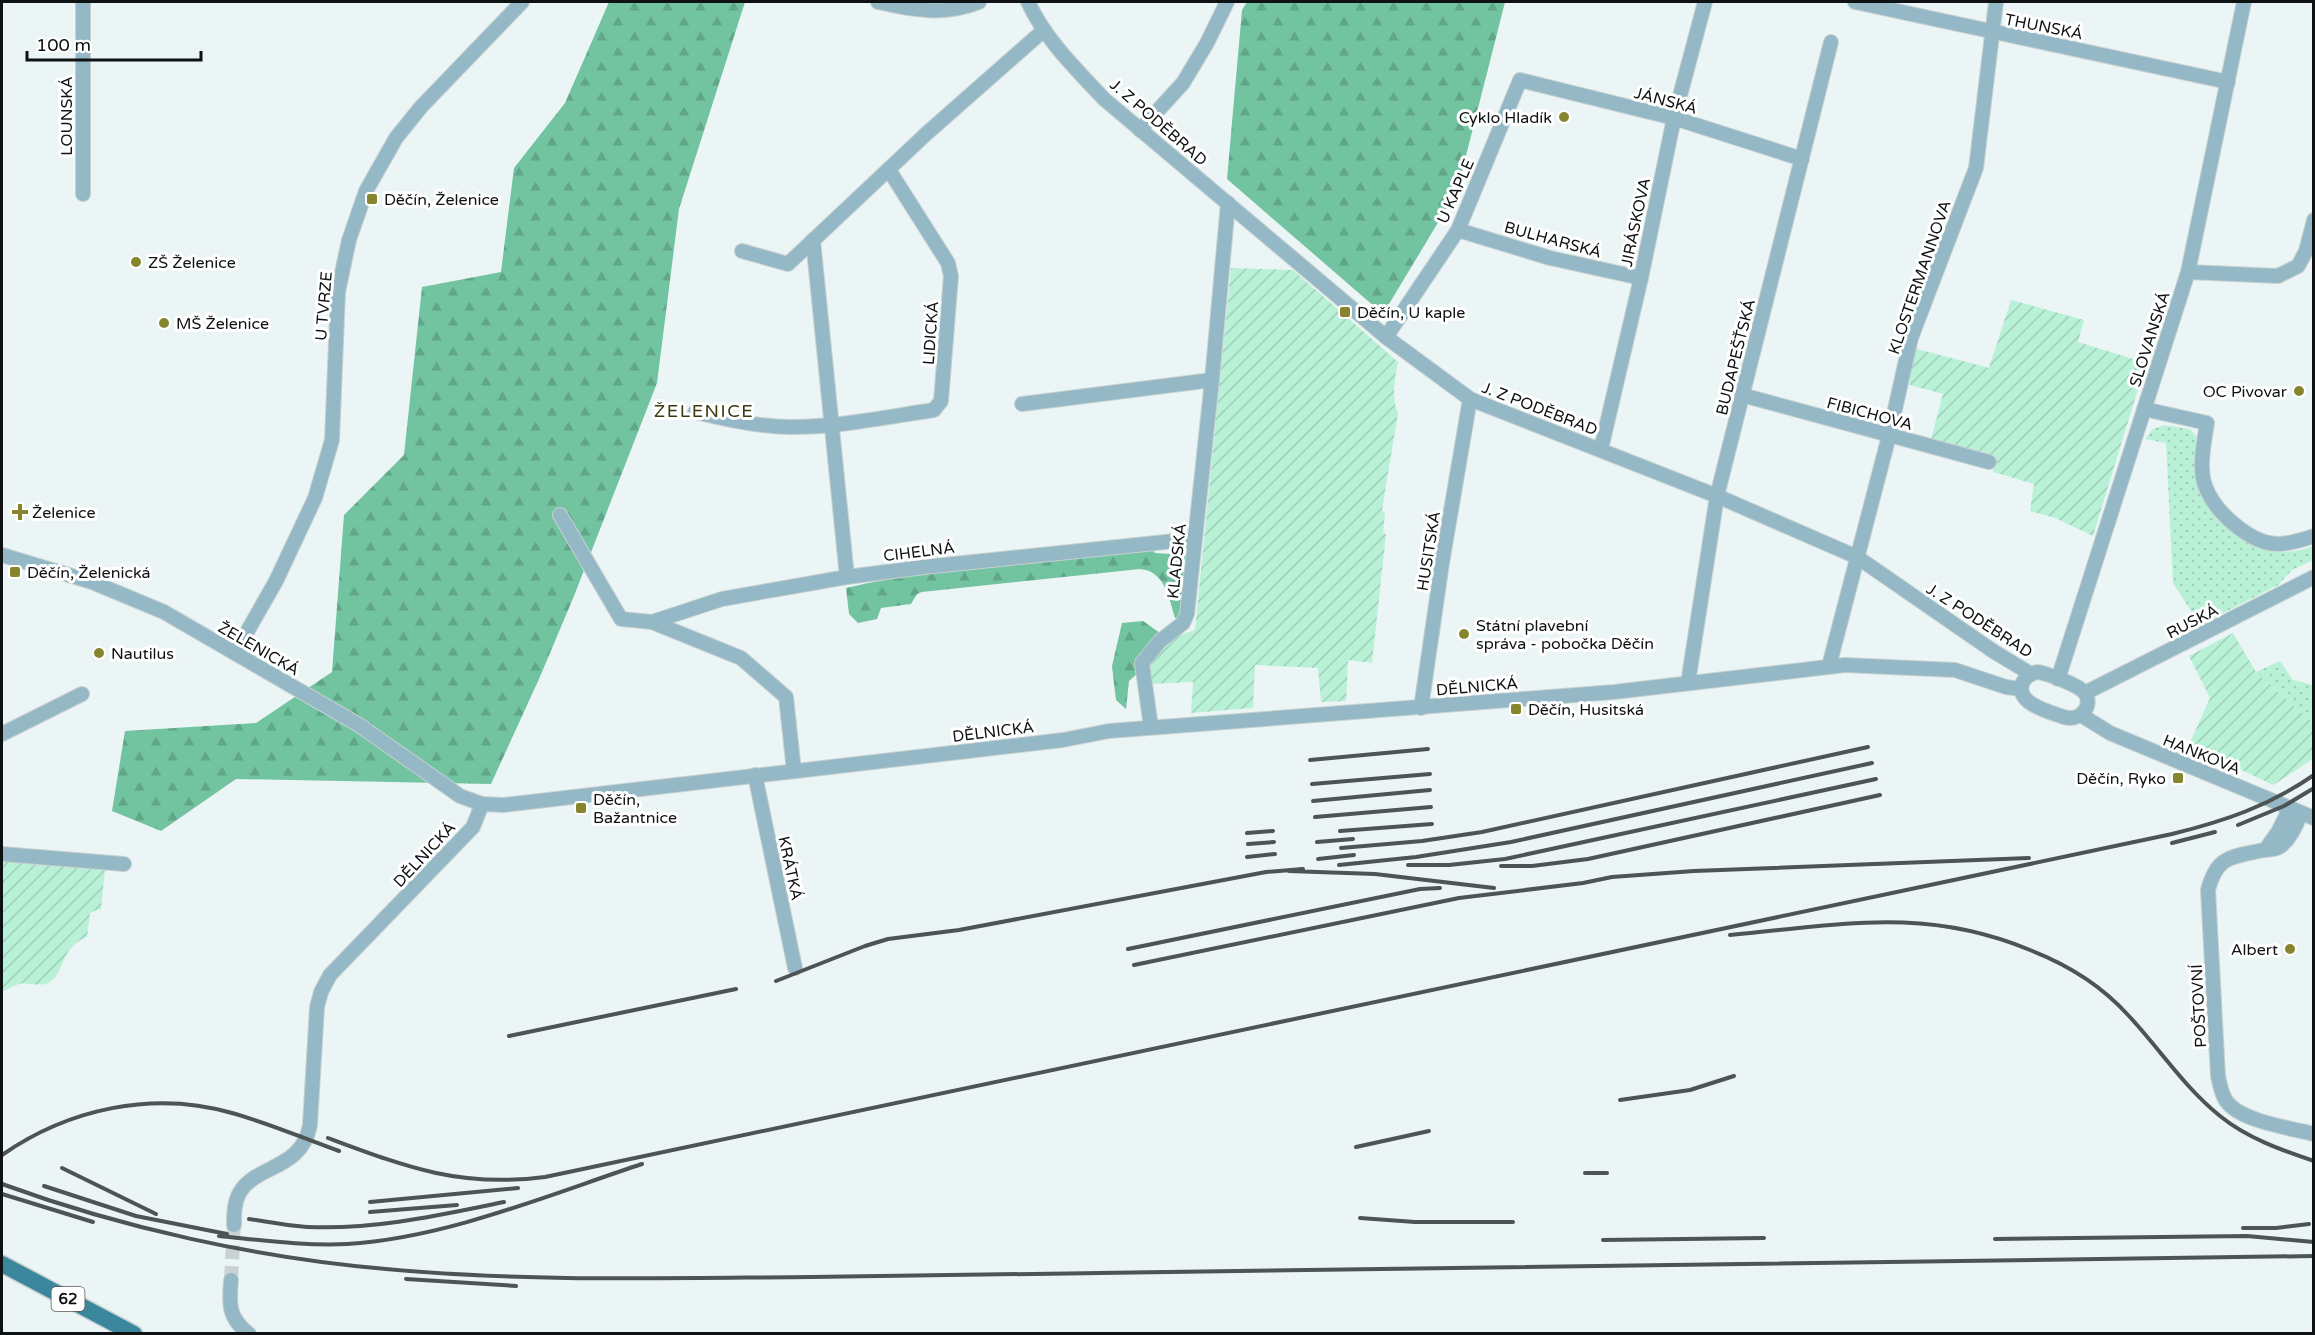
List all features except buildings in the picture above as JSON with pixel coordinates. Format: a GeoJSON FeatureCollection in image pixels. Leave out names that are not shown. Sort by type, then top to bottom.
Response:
{"type":"FeatureCollection","features":[{"type":"Feature","properties":{"kind":"main road","name":"62"},"geometry":{"type":"LineString","coordinates":[[2,1264],[134,1334]]}},
{"type":"Feature","properties":{"kind":"street","name":"LOUNSKÁ"},"geometry":{"type":"LineString","coordinates":[[83,2],[83,194]]}},
{"type":"Feature","properties":{"kind":"street","name":"U TVRZE"},"geometry":{"type":"LineString","coordinates":[[235,653],[276,581],[315,498],[332,440],[338,292],[349,240],[366,191],[396,138],[421,107],[522,2]]}},
{"type":"Feature","properties":{"kind":"street"},"geometry":{"type":"LineString","coordinates":[[878,2],[920,11],[950,10],[979,2]]}},
{"type":"Feature","properties":{"kind":"street","name":"J. Z PODĚBRAD"},"geometry":{"type":"LineString","coordinates":[[1028,2],[1044,30],[1104,99],[1386,337],[1470,399],[1602,449],[1857,557],[2031,674]]}},
{"type":"Feature","properties":{"kind":"street"},"geometry":{"type":"LineString","coordinates":[[1140,130],[1183,83],[1208,43],[1227,2]]}},
{"type":"Feature","properties":{"kind":"street","name":"JIRÁSKOVA"},"geometry":{"type":"LineString","coordinates":[[1602,449],[1674,118],[1705,2]]}},
{"type":"Feature","properties":{"kind":"street","name":"THUNSKÁ"},"geometry":{"type":"LineString","coordinates":[[1855,2],[2228,82]]}},
{"type":"Feature","properties":{"kind":"street","name":"KLOSTERMANNOVA"},"geometry":{"type":"LineString","coordinates":[[1829,666],[1889,436],[1911,338],[1976,168],[1996,2]]}},
{"type":"Feature","properties":{"kind":"street","name":"SLOVANSKÁ"},"geometry":{"type":"LineString","coordinates":[[2058,679],[2188,272],[2244,2]]}},
{"type":"Feature","properties":{"kind":"street"},"geometry":{"type":"LineString","coordinates":[[742,251],[788,264],[1044,30]]}},
{"type":"Feature","properties":{"kind":"street","name":"BUDAPEŠŤSKÁ"},"geometry":{"type":"LineString","coordinates":[[1688,683],[1717,496],[1831,42]]}},
{"type":"Feature","properties":{"kind":"street","name":"JÁNSKÁ"},"geometry":{"type":"LineString","coordinates":[[1520,80],[1674,118],[1802,159]]}},
{"type":"Feature","properties":{"kind":"street","name":"U KAPLE"},"geometry":{"type":"LineString","coordinates":[[1386,337],[1458,230],[1520,80]]}},
{"type":"Feature","properties":{"kind":"street","name":"LIDICKÁ"},"geometry":{"type":"LineString","coordinates":[[832,424],[934,410],[941,401],[951,276],[948,262],[889,170]]}},
{"type":"Feature","properties":{"kind":"street","name":"KLADSKÁ"},"geometry":{"type":"LineString","coordinates":[[1151,727],[1142,663],[1160,641],[1183,623],[1187,614],[1228,202]]}},
{"type":"Feature","properties":{"kind":"street"},"geometry":{"type":"LineString","coordinates":[[2188,272],[2278,276],[2298,266],[2306,251],[2313,220]]}},
{"type":"Feature","properties":{"kind":"street","name":"BULHARSKÁ"},"geometry":{"type":"LineString","coordinates":[[1458,230],[1550,258],[1641,278]]}},
{"type":"Feature","properties":{"kind":"street"},"geometry":{"type":"LineString","coordinates":[[813,240],[848,577]]}},
{"type":"Feature","properties":{"kind":"street"},"geometry":{"type":"LineString","coordinates":[[1022,404],[1212,380]]}},
{"type":"Feature","properties":{"kind":"street","name":"FIBICHOVA"},"geometry":{"type":"LineString","coordinates":[[1742,395],[1989,462]]}},
{"type":"Feature","properties":{"kind":"street","name":"HUSITSKÁ"},"geometry":{"type":"LineString","coordinates":[[1421,708],[1470,399]]}},
{"type":"Feature","properties":{"kind":"street"},"geometry":{"type":"LineString","coordinates":[[2144,409],[2207,423],[2202,456],[2205,488],[2231,522],[2257,540],[2267,542],[2291,543],[2313,537]]}},
{"type":"Feature","properties":{"kind":"street"},"geometry":{"type":"LineString","coordinates":[[695,412],[757,425],[792,427],[832,424]]}},
{"type":"Feature","properties":{"kind":"street"},"geometry":{"type":"LineString","coordinates":[[560,515],[621,619],[652,622],[741,658],[786,697],[794,771]]}},
{"type":"Feature","properties":{"kind":"street","name":"CIHELNÁ"},"geometry":{"type":"LineString","coordinates":[[652,622],[722,599],[848,577],[1194,539]]}},
{"type":"Feature","properties":{"kind":"street","name":"ŽELENICKÁ"},"geometry":{"type":"LineString","coordinates":[[2,555],[92,582],[164,612],[359,725],[460,796],[482,804]]}},
{"type":"Feature","properties":{"kind":"street","name":"RUSKÁ"},"geometry":{"type":"LineString","coordinates":[[2085,693],[2313,577]]}},
{"type":"Feature","properties":{"kind":"street","name":"DĚLNICKÁ"},"geometry":{"type":"LineString","coordinates":[[234,1225],[234,1211],[240,1192],[252,1180],[294,1154],[306,1139],[310,1125],[317,1006],[330,975],[472,827],[482,804],[504,805],[1064,740],[1109,731],[1614,692],[1829,666],[1942,668],[1965,672],[2006,687],[2022,689]]}},
{"type":"Feature","properties":{"kind":"street"},"geometry":{"type":"LineString","coordinates":[[2041,673],[2058,679],[2079,687],[2085,693],[2087,705],[2081,715],[2067,718],[2032,704],[2025,698],[2022,689],[2024,680],[2031,674],[2041,673]]}},
{"type":"Feature","properties":{"kind":"street"},"geometry":{"type":"LineString","coordinates":[[2,735],[82,694]]}},
{"type":"Feature","properties":{"kind":"street","name":"HANKOVA"},"geometry":{"type":"LineString","coordinates":[[2081,715],[2110,733],[2302,813]]}},
{"type":"Feature","properties":{"kind":"street","name":"KRÁTKÁ"},"geometry":{"type":"LineString","coordinates":[[755,775],[795,968]]}},
{"type":"Feature","properties":{"kind":"street","name":"POŠTOVNÍ"},"geometry":{"type":"LineString","coordinates":[[2302,813],[2283,845],[2276,849],[2229,859],[2218,865],[2212,875],[2208,890],[2218,1076],[2225,1099],[2237,1111],[2255,1119],[2313,1134]]}},
{"type":"Feature","properties":{"kind":"street"},"geometry":{"type":"LineString","coordinates":[[2,854],[124,864]]}},
{"type":"Feature","properties":{"kind":"street"},"geometry":{"type":"LineString","coordinates":[[231,1280],[231,1310],[238,1326],[249,1334]]}},
{"type":"Feature","properties":{"kind":"green space"},"geometry":{"type":"Polygon","coordinates":[[[609,2],[745,2],[679,209],[657,383],[574,596],[491,784],[236,779],[161,831],[112,811],[125,731],[256,723],[332,672],[344,515],[404,455],[422,287],[501,272],[514,168],[565,103],[609,2]]]}},
{"type":"Feature","properties":{"kind":"green space"},"geometry":{"type":"Polygon","coordinates":[[[1247,2],[1505,2],[1457,191],[1383,314],[1227,179],[1242,10],[1247,2]]]}},
{"type":"Feature","properties":{"kind":"green space"},"geometry":{"type":"Polygon","coordinates":[[[1231,268],[1293,270],[1398,362],[1394,395],[1398,413],[1382,510],[1385,514],[1383,533],[1386,534],[1372,663],[1348,660],[1346,701],[1321,702],[1318,668],[1255,665],[1253,708],[1191,713],[1193,682],[1149,684],[1151,656],[1165,640],[1195,630],[1231,268]]]}},
{"type":"Feature","properties":{"kind":"green space"},"geometry":{"type":"Polygon","coordinates":[[[2011,300],[2084,320],[2078,342],[2146,363],[2093,536],[2055,518],[2030,511],[2034,484],[1993,472],[1995,456],[1931,439],[1943,394],[1910,385],[1910,363],[1914,348],[1989,368],[2011,300]]]}},
{"type":"Feature","properties":{"kind":"green space"},"geometry":{"type":"Polygon","coordinates":[[[2164,425],[2190,429],[2197,437],[2197,472],[2200,488],[2215,515],[2226,527],[2240,537],[2271,550],[2284,552],[2313,546],[2313,560],[2292,570],[2278,585],[2200,625],[2173,583],[2166,443],[2145,439],[2153,429],[2164,425]]]}},
{"type":"Feature","properties":{"kind":"green space"},"geometry":{"type":"Polygon","coordinates":[[[1152,549],[1155,553],[1187,555],[1181,618],[1175,618],[1168,594],[1160,580],[1148,571],[1140,569],[922,592],[917,594],[911,604],[881,608],[877,619],[858,623],[849,614],[846,588],[960,568],[1152,549]]]}},
{"type":"Feature","properties":{"kind":"green space"},"geometry":{"type":"Polygon","coordinates":[[[1143,621],[1160,633],[1135,660],[1138,673],[1129,681],[1126,709],[1116,700],[1112,666],[1122,623],[1143,621]]]}},
{"type":"Feature","properties":{"kind":"green space"},"geometry":{"type":"Polygon","coordinates":[[[2233,633],[2256,672],[2313,723],[2313,759],[2273,785],[2189,745],[2210,698],[2189,656],[2233,633]]]}},
{"type":"Feature","properties":{"kind":"green space"},"geometry":{"type":"Polygon","coordinates":[[[2280,661],[2293,680],[2313,685],[2313,723],[2256,672],[2280,661]]]}},
{"type":"Feature","properties":{"kind":"green space"},"geometry":{"type":"Polygon","coordinates":[[[2,861],[105,869],[101,909],[90,913],[87,937],[72,947],[54,979],[38,985],[19,984],[2,992],[2,861]]]}},
{"type":"Feature","properties":{"kind":"tunnel"},"geometry":{"type":"LineString","coordinates":[[231,1280],[234,1225]]}},
{"type":"Feature","properties":{"kind":"railway"},"geometry":{"type":"LineString","coordinates":[[1341,848],[1422,841],[1482,832],[1868,747]]}},
{"type":"Feature","properties":{"kind":"railway"},"geometry":{"type":"LineString","coordinates":[[1310,760],[1428,749]]}},
{"type":"Feature","properties":{"kind":"railway"},"geometry":{"type":"LineString","coordinates":[[1339,865],[1416,857],[1511,842],[1872,763]]}},
{"type":"Feature","properties":{"kind":"railway"},"geometry":{"type":"LineString","coordinates":[[1312,784],[1430,774]]}},
{"type":"Feature","properties":{"kind":"railway"},"geometry":{"type":"LineString","coordinates":[[328,1138],[409,1166],[460,1177],[486,1180],[545,1177],[2172,834],[2210,824],[2263,804],[2314,775]]}},
{"type":"Feature","properties":{"kind":"railway"},"geometry":{"type":"LineString","coordinates":[[1408,865],[1449,865],[1505,859],[1876,779]]}},
{"type":"Feature","properties":{"kind":"railway"},"geometry":{"type":"LineString","coordinates":[[2238,825],[2284,806],[2314,788]]}},
{"type":"Feature","properties":{"kind":"railway"},"geometry":{"type":"LineString","coordinates":[[1313,801],[1430,790]]}},
{"type":"Feature","properties":{"kind":"railway"},"geometry":{"type":"LineString","coordinates":[[1501,866],[1532,866],[1588,859],[1880,795]]}},
{"type":"Feature","properties":{"kind":"railway"},"geometry":{"type":"LineString","coordinates":[[1315,817],[1431,807]]}},
{"type":"Feature","properties":{"kind":"railway"},"geometry":{"type":"LineString","coordinates":[[1340,831],[1432,824]]}},
{"type":"Feature","properties":{"kind":"railway"},"geometry":{"type":"LineString","coordinates":[[1247,833],[1273,831]]}},
{"type":"Feature","properties":{"kind":"railway"},"geometry":{"type":"LineString","coordinates":[[2172,843],[2215,832]]}},
{"type":"Feature","properties":{"kind":"railway"},"geometry":{"type":"LineString","coordinates":[[1317,842],[1353,839]]}},
{"type":"Feature","properties":{"kind":"railway"},"geometry":{"type":"LineString","coordinates":[[1248,844],[1274,842]]}},
{"type":"Feature","properties":{"kind":"railway"},"geometry":{"type":"LineString","coordinates":[[1247,857],[1275,854]]}},
{"type":"Feature","properties":{"kind":"railway"},"geometry":{"type":"LineString","coordinates":[[1318,859],[1354,855]]}},
{"type":"Feature","properties":{"kind":"railway"},"geometry":{"type":"LineString","coordinates":[[1134,965],[1459,898],[1583,883],[1612,877],[1694,871],[2029,858]]}},
{"type":"Feature","properties":{"kind":"railway"},"geometry":{"type":"LineString","coordinates":[[776,981],[888,939],[959,930],[1266,872],[1303,869],[1289,871],[1375,874],[1494,888]]}},
{"type":"Feature","properties":{"kind":"railway"},"geometry":{"type":"LineString","coordinates":[[1128,949],[1420,889],[1440,888]]}},
{"type":"Feature","properties":{"kind":"railway"},"geometry":{"type":"LineString","coordinates":[[1730,935],[1845,924],[1918,923],[1991,936],[2030,950],[2070,969],[2095,985],[2118,1004],[2195,1093],[2230,1124],[2265,1143],[2314,1161]]}},
{"type":"Feature","properties":{"kind":"railway"},"geometry":{"type":"LineString","coordinates":[[509,1036],[736,989]]}},
{"type":"Feature","properties":{"kind":"railway"},"geometry":{"type":"LineString","coordinates":[[1620,1100],[1690,1090],[1734,1076]]}},
{"type":"Feature","properties":{"kind":"railway"},"geometry":{"type":"LineString","coordinates":[[2,1155],[28,1139],[83,1115],[112,1108],[172,1103],[202,1106],[232,1113],[339,1151]]}},
{"type":"Feature","properties":{"kind":"railway"},"geometry":{"type":"LineString","coordinates":[[1356,1147],[1429,1131]]}},
{"type":"Feature","properties":{"kind":"railway"},"geometry":{"type":"LineString","coordinates":[[219,1236],[315,1244],[347,1244],[384,1240],[459,1224],[642,1164]]}},
{"type":"Feature","properties":{"kind":"railway"},"geometry":{"type":"LineString","coordinates":[[62,1168],[156,1214]]}},
{"type":"Feature","properties":{"kind":"railway"},"geometry":{"type":"LineString","coordinates":[[1585,1173],[1607,1173]]}},
{"type":"Feature","properties":{"kind":"railway"},"geometry":{"type":"LineString","coordinates":[[2,1184],[142,1227],[240,1249],[338,1264],[492,1276],[811,1277],[2314,1256]]}},
{"type":"Feature","properties":{"kind":"railway"},"geometry":{"type":"LineString","coordinates":[[44,1186],[136,1216],[227,1234]]}},
{"type":"Feature","properties":{"kind":"railway"},"geometry":{"type":"LineString","coordinates":[[370,1202],[518,1188]]}},
{"type":"Feature","properties":{"kind":"railway"},"geometry":{"type":"LineString","coordinates":[[2,1194],[93,1222]]}},
{"type":"Feature","properties":{"kind":"railway"},"geometry":{"type":"LineString","coordinates":[[249,1219],[308,1227],[357,1226],[407,1220],[504,1202]]}},
{"type":"Feature","properties":{"kind":"railway"},"geometry":{"type":"LineString","coordinates":[[370,1212],[457,1205]]}},
{"type":"Feature","properties":{"kind":"railway"},"geometry":{"type":"LineString","coordinates":[[1360,1218],[1415,1222],[1513,1222]]}},
{"type":"Feature","properties":{"kind":"railway"},"geometry":{"type":"LineString","coordinates":[[2243,1228],[2276,1228],[2309,1224]]}},
{"type":"Feature","properties":{"kind":"railway"},"geometry":{"type":"LineString","coordinates":[[1995,1239],[2247,1236],[2314,1242]]}},
{"type":"Feature","properties":{"kind":"railway"},"geometry":{"type":"LineString","coordinates":[[1603,1240],[1764,1238]]}},
{"type":"Feature","properties":{"kind":"railway"},"geometry":{"type":"LineString","coordinates":[[406,1279],[516,1286]]}},
{"type":"Feature","properties":{"kind":"place","name":"Cyklo Hladík"},"geometry":{"type":"Point","coordinates":[1564,117]}},
{"type":"Feature","properties":{"kind":"place","name":"Děčín, Želenice"},"geometry":{"type":"Point","coordinates":[372,199]}},
{"type":"Feature","properties":{"kind":"place","name":"ZŠ Želenice"},"geometry":{"type":"Point","coordinates":[136,262]}},
{"type":"Feature","properties":{"kind":"place","name":"Děčín, U kaple"},"geometry":{"type":"Point","coordinates":[1345,312]}},
{"type":"Feature","properties":{"kind":"place","name":"MŠ Želenice"},"geometry":{"type":"Point","coordinates":[164,323]}},
{"type":"Feature","properties":{"kind":"place","name":"OC Pivovar"},"geometry":{"type":"Point","coordinates":[2299,391]}},
{"type":"Feature","properties":{"kind":"place","name":"Želenice"},"geometry":{"type":"Point","coordinates":[20,512]}},
{"type":"Feature","properties":{"kind":"place","name":"Děčín, Želenická"},"geometry":{"type":"Point","coordinates":[15,572]}},
{"type":"Feature","properties":{"kind":"place","name":"Státní plavební správa - pobočka Děčín"},"geometry":{"type":"Point","coordinates":[1464,634]}},
{"type":"Feature","properties":{"kind":"place","name":"Nautilus"},"geometry":{"type":"Point","coordinates":[99,653]}},
{"type":"Feature","properties":{"kind":"place","name":"Děčín, Husitská"},"geometry":{"type":"Point","coordinates":[1516,709]}},
{"type":"Feature","properties":{"kind":"place","name":"Děčín, Ryko"},"geometry":{"type":"Point","coordinates":[2178,778]}},
{"type":"Feature","properties":{"kind":"place","name":"Děčín, Bažantnice"},"geometry":{"type":"Point","coordinates":[581,808]}},
{"type":"Feature","properties":{"kind":"place","name":"Albert"},"geometry":{"type":"Point","coordinates":[2290,949]}},
{"type":"Feature","properties":{"kind":"district","name":"ŽELENICE"},"geometry":{"type":"Point","coordinates":[704,411]}}]}
